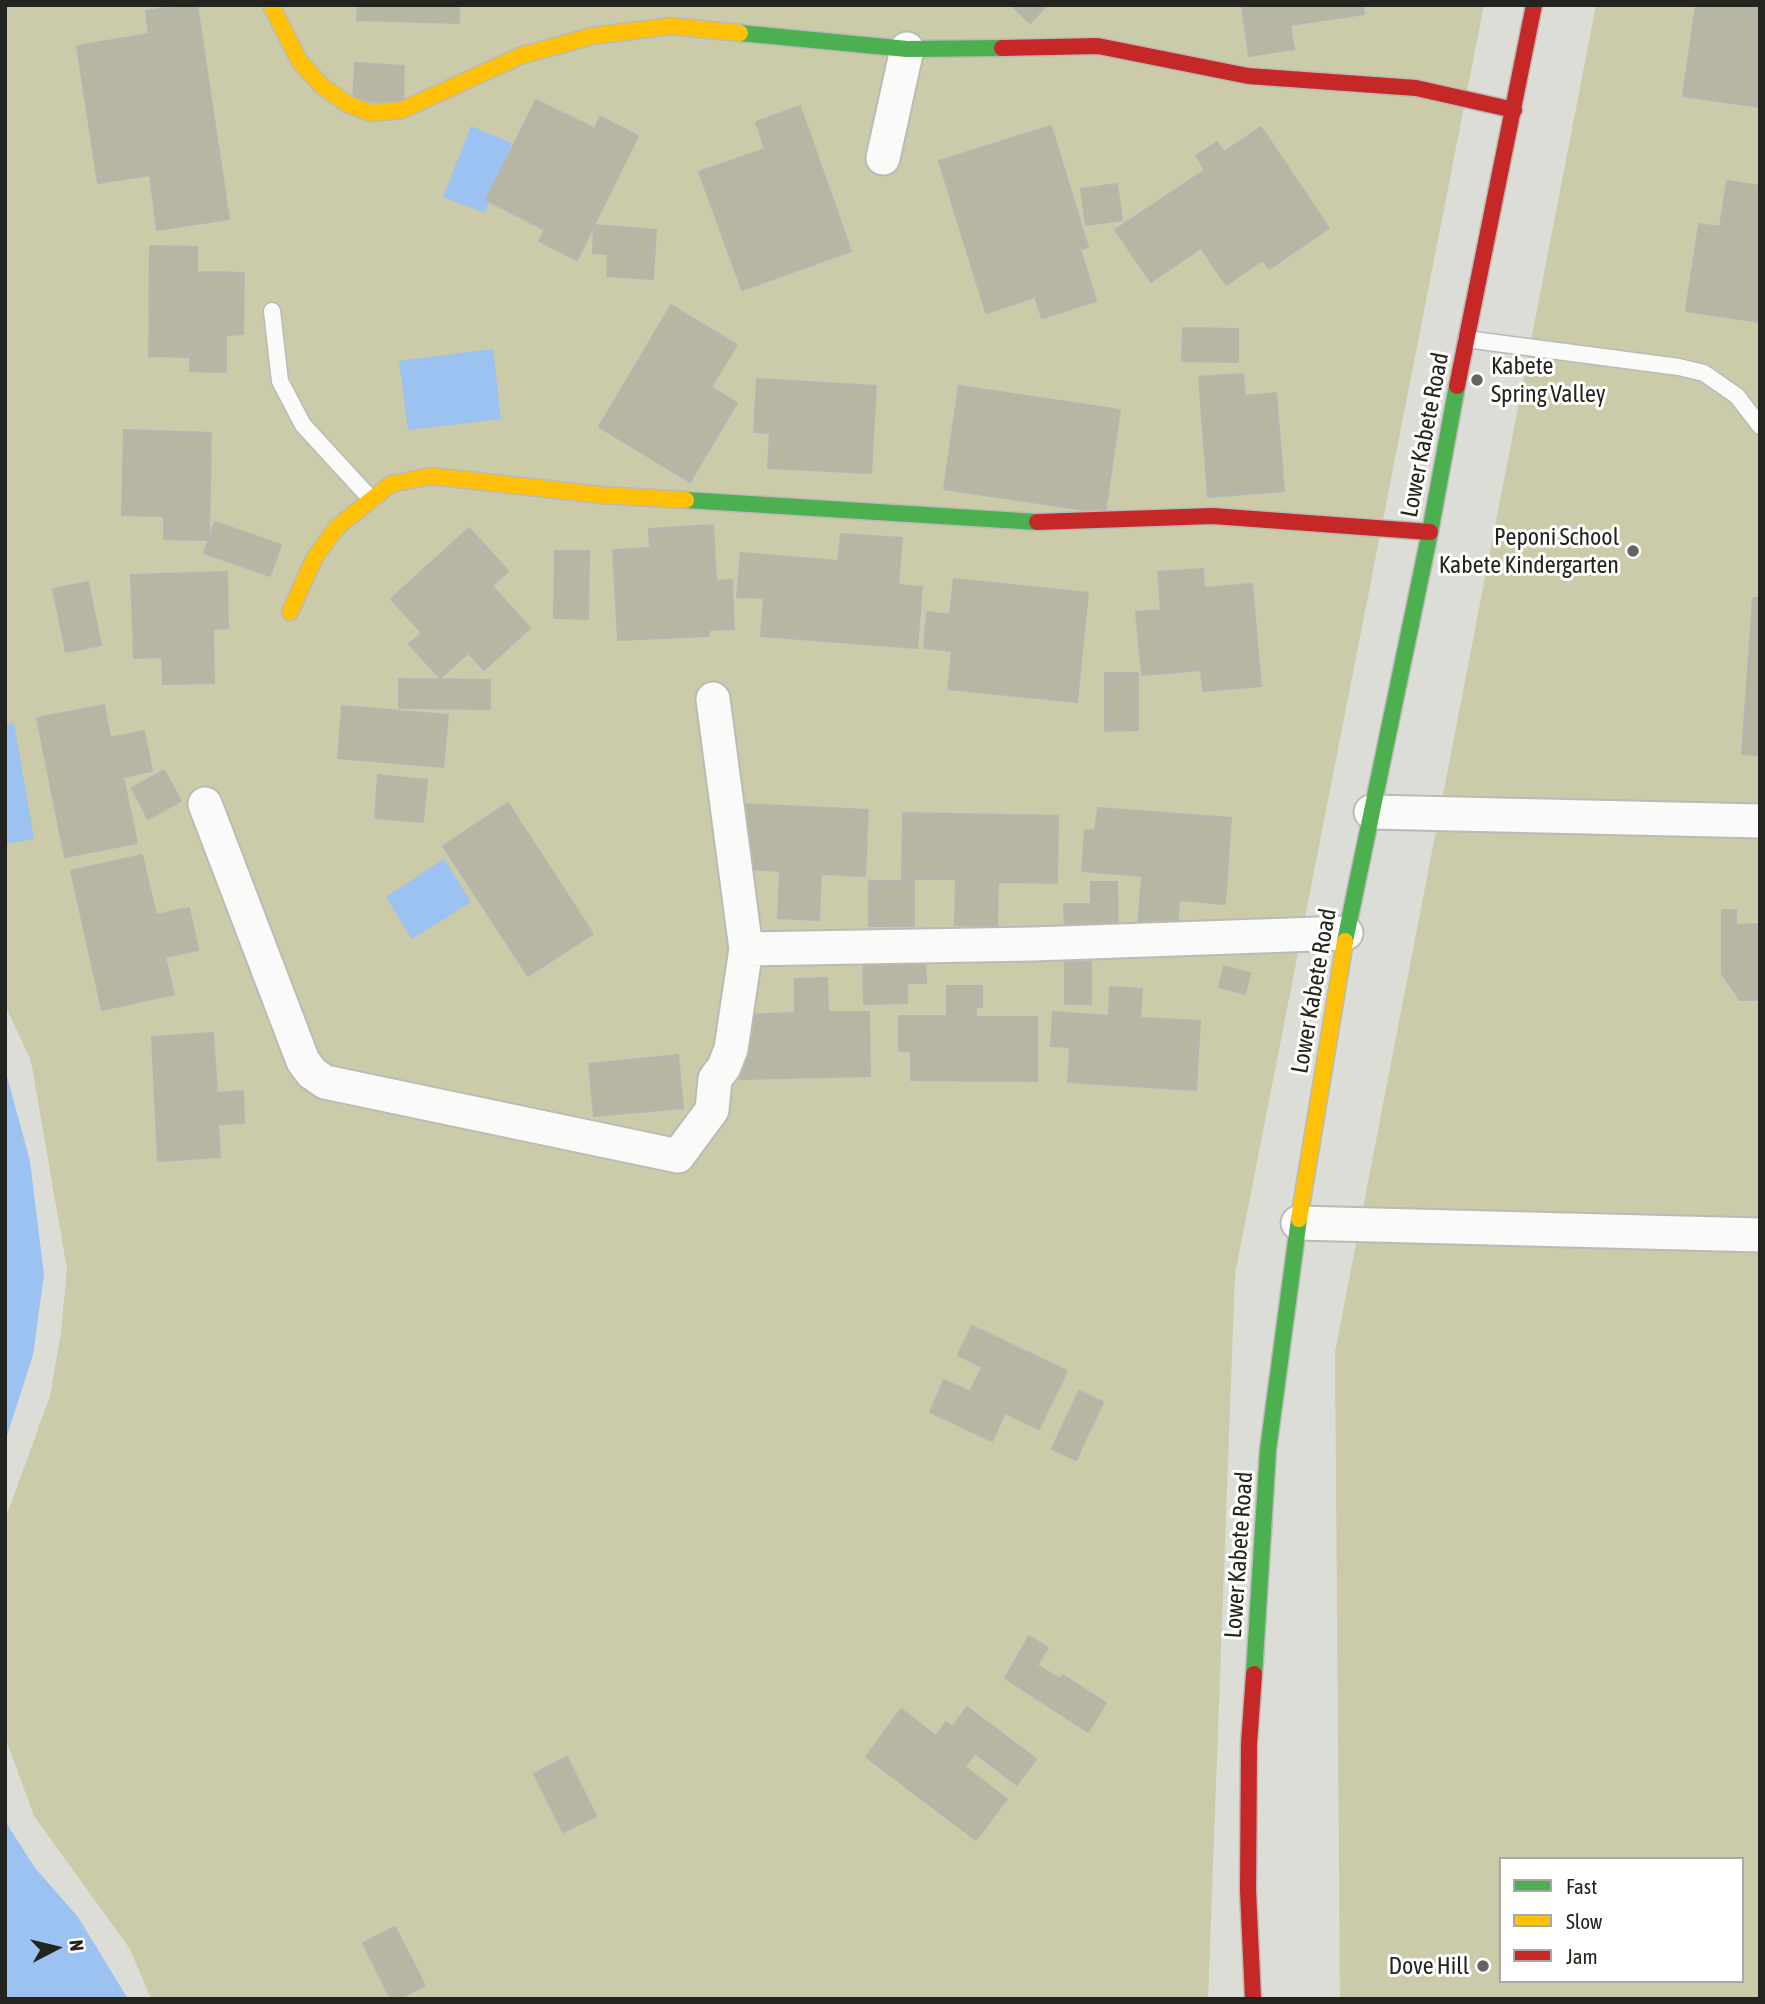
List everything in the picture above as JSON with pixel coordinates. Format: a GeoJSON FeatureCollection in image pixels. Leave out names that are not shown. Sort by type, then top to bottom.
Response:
{"type":"FeatureCollection","features":[{"type":"Feature","properties":{"kind":"street"},"geometry":{"type":"LineString","coordinates":[[271,5],[300,62],[322,86],[347,104],[371,113],[402,110],[520,56],[592,36],[671,26],[907,49],[1098,46],[1248,76],[1416,88],[1514,110]]}},
{"type":"Feature","properties":{"kind":"street","name":"Lower Kabete Road"},"geometry":{"type":"LineString","coordinates":[[1253,1999],[1248,1902],[1249,1744],[1268,1450],[1298,1223],[1346,933],[1430,532],[1534,5]]}},
{"type":"Feature","properties":{"kind":"street"},"geometry":{"type":"LineString","coordinates":[[883,158],[907,49]]}},
{"type":"Feature","properties":{"kind":"street"},"geometry":{"type":"LineString","coordinates":[[290,612],[316,557],[337,527],[391,484],[431,476],[601,495],[1053,523],[1213,516],[1430,532]]}},
{"type":"Feature","properties":{"kind":"street"},"geometry":{"type":"LineString","coordinates":[[205,804],[303,1061],[312,1073],[325,1082],[678,1156],[712,1110],[715,1079],[724,1068],[731,1049],[746,949],[713,699]]}},
{"type":"Feature","properties":{"kind":"street"},"geometry":{"type":"LineString","coordinates":[[1371,812],[1760,821]]}},
{"type":"Feature","properties":{"kind":"street"},"geometry":{"type":"LineString","coordinates":[[746,949],[1034,944],[1346,933]]}},
{"type":"Feature","properties":{"kind":"street"},"geometry":{"type":"LineString","coordinates":[[1298,1223],[1760,1235]]}},
{"type":"Feature","properties":{"kind":"lane"},"geometry":{"type":"LineString","coordinates":[[272,311],[280,381],[297,414],[303,425],[371,499]]}},
{"type":"Feature","properties":{"kind":"lane"},"geometry":{"type":"LineString","coordinates":[[1466,339],[1679,367],[1704,373],[1737,396],[1760,426]]}},
{"type":"Feature","properties":{"kind":"green space"},"geometry":{"type":"Polygon","coordinates":[[[5,5],[1484,5],[1235,1274],[1208,1999],[151,1999],[130,1949],[34,1816],[5,1737],[5,1520],[50,1396],[61,1333],[67,1269],[31,1061],[5,1005],[5,5]]]}},
{"type":"Feature","properties":{"kind":"green space"},"geometry":{"type":"Polygon","coordinates":[[[1596,5],[1760,5],[1760,1999],[1340,1999],[1335,1352],[1596,5]]]}},
{"type":"Feature","properties":{"kind":"water"},"geometry":{"type":"Polygon","coordinates":[[[471,126],[512,143],[485,213],[443,197],[471,126]]]}},
{"type":"Feature","properties":{"kind":"water"},"geometry":{"type":"Polygon","coordinates":[[[493,349],[501,419],[408,430],[399,361],[493,349]]]}},
{"type":"Feature","properties":{"kind":"water"},"geometry":{"type":"Polygon","coordinates":[[[14,723],[34,839],[5,844],[5,725],[14,723]]]}},
{"type":"Feature","properties":{"kind":"water"},"geometry":{"type":"Polygon","coordinates":[[[444,859],[471,902],[412,939],[386,897],[444,859]]]}},
{"type":"Feature","properties":{"kind":"water"},"geometry":{"type":"Polygon","coordinates":[[[5,1069],[30,1161],[44,1275],[33,1355],[5,1442],[5,1069]]]}},
{"type":"Feature","properties":{"kind":"water"},"geometry":{"type":"Polygon","coordinates":[[[5,1821],[35,1868],[78,1917],[128,1999],[5,1999],[5,1821]]]}},
{"type":"Feature","properties":{"kind":"building"},"geometry":{"type":"Polygon","coordinates":[[[197,5],[229,219],[157,230],[150,175],[98,183],[77,46],[149,34],[146,11],[197,5]]]}},
{"type":"Feature","properties":{"kind":"building"},"geometry":{"type":"Polygon","coordinates":[[[358,5],[459,5],[459,23],[357,20],[358,5]]]}},
{"type":"Feature","properties":{"kind":"building"},"geometry":{"type":"Polygon","coordinates":[[[1011,5],[1047,5],[1030,23],[1011,5]]]}},
{"type":"Feature","properties":{"kind":"building"},"geometry":{"type":"Polygon","coordinates":[[[1242,5],[1363,5],[1364,14],[1290,25],[1294,49],[1249,56],[1242,5]]]}},
{"type":"Feature","properties":{"kind":"building"},"geometry":{"type":"Polygon","coordinates":[[[1696,5],[1760,5],[1760,107],[1683,96],[1696,5]]]}},
{"type":"Feature","properties":{"kind":"building"},"geometry":{"type":"Polygon","coordinates":[[[355,63],[404,66],[403,103],[353,100],[355,63]]]}},
{"type":"Feature","properties":{"kind":"building"},"geometry":{"type":"Polygon","coordinates":[[[536,100],[595,129],[600,117],[638,136],[577,260],[539,241],[545,230],[486,200],[536,100]]]}},
{"type":"Feature","properties":{"kind":"building"},"geometry":{"type":"Polygon","coordinates":[[[800,106],[851,251],[742,290],[699,172],[765,149],[756,122],[800,106]]]}},
{"type":"Feature","properties":{"kind":"building"},"geometry":{"type":"Polygon","coordinates":[[[1051,126],[1088,247],[1080,249],[1096,301],[1042,318],[1035,297],[986,313],[939,161],[1051,126]]]}},
{"type":"Feature","properties":{"kind":"building"},"geometry":{"type":"Polygon","coordinates":[[[1261,127],[1329,228],[1269,269],[1263,260],[1226,285],[1201,248],[1151,282],[1115,230],[1205,170],[1196,156],[1217,142],[1224,152],[1261,127]]]}},
{"type":"Feature","properties":{"kind":"building"},"geometry":{"type":"Polygon","coordinates":[[[1727,181],[1760,186],[1760,322],[1686,311],[1699,224],[1720,227],[1727,181]]]}},
{"type":"Feature","properties":{"kind":"building"},"geometry":{"type":"Polygon","coordinates":[[[1117,184],[1122,220],[1086,225],[1081,189],[1117,184]]]}},
{"type":"Feature","properties":{"kind":"building"},"geometry":{"type":"Polygon","coordinates":[[[594,225],[656,230],[653,279],[607,276],[608,254],[593,253],[594,225]]]}},
{"type":"Feature","properties":{"kind":"building"},"geometry":{"type":"Polygon","coordinates":[[[150,246],[197,247],[197,272],[244,273],[243,334],[226,335],[226,372],[190,371],[190,357],[149,356],[150,246]]]}},
{"type":"Feature","properties":{"kind":"building"},"geometry":{"type":"Polygon","coordinates":[[[671,305],[737,345],[711,387],[737,403],[690,482],[599,427],[671,305]]]}},
{"type":"Feature","properties":{"kind":"building"},"geometry":{"type":"Polygon","coordinates":[[[1183,328],[1238,329],[1238,362],[1182,361],[1183,328]]]}},
{"type":"Feature","properties":{"kind":"building"},"geometry":{"type":"Polygon","coordinates":[[[1243,374],[1245,396],[1276,393],[1284,491],[1208,497],[1199,377],[1243,374]]]}},
{"type":"Feature","properties":{"kind":"building"},"geometry":{"type":"Polygon","coordinates":[[[757,379],[876,386],[871,473],[768,468],[770,433],[754,432],[757,379]]]}},
{"type":"Feature","properties":{"kind":"building"},"geometry":{"type":"Polygon","coordinates":[[[959,386],[1120,410],[1105,513],[944,489],[959,386]]]}},
{"type":"Feature","properties":{"kind":"building"},"geometry":{"type":"Polygon","coordinates":[[[124,430],[211,433],[209,540],[164,539],[164,516],[122,515],[124,430]]]}},
{"type":"Feature","properties":{"kind":"building"},"geometry":{"type":"Polygon","coordinates":[[[215,522],[281,545],[270,576],[204,553],[215,522]]]}},
{"type":"Feature","properties":{"kind":"building"},"geometry":{"type":"Polygon","coordinates":[[[713,525],[716,581],[732,580],[734,629],[709,630],[709,636],[618,640],[613,550],[650,548],[649,529],[713,525]]]}},
{"type":"Feature","properties":{"kind":"building"},"geometry":{"type":"Polygon","coordinates":[[[469,528],[508,571],[492,586],[530,628],[484,670],[468,653],[440,678],[409,644],[422,633],[391,599],[469,528]]]}},
{"type":"Feature","properties":{"kind":"building"},"geometry":{"type":"Polygon","coordinates":[[[841,534],[902,538],[898,585],[922,587],[917,648],[761,636],[764,598],[737,597],[741,553],[838,561],[841,534]]]}},
{"type":"Feature","properties":{"kind":"building"},"geometry":{"type":"Polygon","coordinates":[[[555,551],[589,551],[588,619],[554,618],[555,551]]]}},
{"type":"Feature","properties":{"kind":"building"},"geometry":{"type":"Polygon","coordinates":[[[1203,569],[1204,588],[1252,584],[1261,686],[1203,691],[1201,670],[1142,675],[1136,612],[1161,610],[1158,572],[1203,569]]]}},
{"type":"Feature","properties":{"kind":"building"},"geometry":{"type":"Polygon","coordinates":[[[227,572],[228,628],[213,629],[214,683],[163,684],[162,657],[134,658],[131,575],[227,572]]]}},
{"type":"Feature","properties":{"kind":"building"},"geometry":{"type":"Polygon","coordinates":[[[954,579],[1088,593],[1077,702],[948,689],[952,651],[924,648],[927,612],[950,615],[954,579]]]}},
{"type":"Feature","properties":{"kind":"building"},"geometry":{"type":"Polygon","coordinates":[[[88,582],[101,645],[66,652],[53,589],[88,582]]]}},
{"type":"Feature","properties":{"kind":"building"},"geometry":{"type":"Polygon","coordinates":[[[1753,598],[1760,598],[1760,756],[1742,754],[1753,598]]]}},
{"type":"Feature","properties":{"kind":"building"},"geometry":{"type":"Polygon","coordinates":[[[1105,673],[1138,673],[1138,730],[1105,731],[1105,673]]]}},
{"type":"Feature","properties":{"kind":"building"},"geometry":{"type":"Polygon","coordinates":[[[399,679],[490,680],[490,709],[399,708],[399,679]]]}},
{"type":"Feature","properties":{"kind":"building"},"geometry":{"type":"Polygon","coordinates":[[[104,705],[110,738],[144,731],[152,771],[123,777],[137,843],[65,857],[37,718],[104,705]]]}},
{"type":"Feature","properties":{"kind":"building"},"geometry":{"type":"Polygon","coordinates":[[[342,706],[448,715],[443,767],[338,758],[342,706]]]}},
{"type":"Feature","properties":{"kind":"building"},"geometry":{"type":"Polygon","coordinates":[[[164,770],[181,801],[148,819],[132,788],[164,770]]]}},
{"type":"Feature","properties":{"kind":"building"},"geometry":{"type":"Polygon","coordinates":[[[378,775],[427,780],[423,822],[375,818],[378,775]]]}},
{"type":"Feature","properties":{"kind":"building"},"geometry":{"type":"Polygon","coordinates":[[[508,803],[593,934],[528,976],[443,846],[508,803]]]}},
{"type":"Feature","properties":{"kind":"building"},"geometry":{"type":"Polygon","coordinates":[[[742,804],[868,810],[865,876],[821,874],[819,920],[778,918],[780,871],[739,868],[742,804]]]}},
{"type":"Feature","properties":{"kind":"building"},"geometry":{"type":"Polygon","coordinates":[[[1098,808],[1231,818],[1225,904],[1179,900],[1177,929],[1138,926],[1142,876],[1082,871],[1085,830],[1095,831],[1098,808]]]}},
{"type":"Feature","properties":{"kind":"building"},"geometry":{"type":"Polygon","coordinates":[[[903,813],[1058,816],[1057,883],[998,882],[997,926],[955,925],[956,879],[902,879],[903,813]]]}},
{"type":"Feature","properties":{"kind":"building"},"geometry":{"type":"Polygon","coordinates":[[[142,855],[156,915],[189,908],[198,950],[165,957],[174,994],[102,1010],[71,871],[142,855]]]}},
{"type":"Feature","properties":{"kind":"building"},"geometry":{"type":"Polygon","coordinates":[[[869,881],[914,881],[914,926],[869,926],[869,881]]]}},
{"type":"Feature","properties":{"kind":"building"},"geometry":{"type":"Polygon","coordinates":[[[1091,882],[1117,882],[1118,932],[1065,933],[1064,904],[1091,904],[1091,882]]]}},
{"type":"Feature","properties":{"kind":"building"},"geometry":{"type":"Polygon","coordinates":[[[1722,910],[1736,910],[1736,925],[1760,924],[1760,1000],[1740,1000],[1722,974],[1722,910]]]}},
{"type":"Feature","properties":{"kind":"building"},"geometry":{"type":"Polygon","coordinates":[[[925,958],[926,983],[907,983],[907,1003],[864,1004],[863,960],[925,958]]]}},
{"type":"Feature","properties":{"kind":"building"},"geometry":{"type":"Polygon","coordinates":[[[1065,962],[1091,962],[1091,1004],[1065,1004],[1065,962]]]}},
{"type":"Feature","properties":{"kind":"building"},"geometry":{"type":"Polygon","coordinates":[[[1224,966],[1250,973],[1245,994],[1219,987],[1224,966]]]}},
{"type":"Feature","properties":{"kind":"building"},"geometry":{"type":"Polygon","coordinates":[[[827,978],[828,1012],[869,1012],[870,1076],[740,1079],[739,1015],[795,1013],[795,979],[827,978]]]}},
{"type":"Feature","properties":{"kind":"building"},"geometry":{"type":"Polygon","coordinates":[[[947,986],[982,986],[982,1007],[976,1007],[976,1017],[1037,1017],[1037,1081],[911,1080],[911,1051],[899,1051],[899,1016],[947,1016],[947,986]]]}},
{"type":"Feature","properties":{"kind":"building"},"geometry":{"type":"Polygon","coordinates":[[[1110,987],[1142,989],[1140,1018],[1200,1021],[1196,1090],[1068,1082],[1070,1047],[1051,1046],[1053,1012],[1109,1016],[1110,987]]]}},
{"type":"Feature","properties":{"kind":"building"},"geometry":{"type":"Polygon","coordinates":[[[213,1033],[217,1093],[243,1091],[244,1123],[218,1124],[220,1157],[158,1161],[152,1037],[213,1033]]]}},
{"type":"Feature","properties":{"kind":"building"},"geometry":{"type":"Polygon","coordinates":[[[678,1055],[683,1108],[594,1116],[589,1064],[678,1055]]]}},
{"type":"Feature","properties":{"kind":"building"},"geometry":{"type":"Polygon","coordinates":[[[972,1326],[1067,1371],[1039,1429],[1005,1413],[992,1441],[930,1412],[944,1380],[970,1392],[982,1367],[958,1355],[972,1326]]]}},
{"type":"Feature","properties":{"kind":"building"},"geometry":{"type":"Polygon","coordinates":[[[1079,1391],[1103,1402],[1076,1460],[1052,1449],[1079,1391]]]}},
{"type":"Feature","properties":{"kind":"building"},"geometry":{"type":"Polygon","coordinates":[[[1029,1636],[1048,1648],[1037,1665],[1060,1679],[1063,1675],[1106,1703],[1088,1732],[1005,1678],[1029,1636]]]}},
{"type":"Feature","properties":{"kind":"building"},"geometry":{"type":"Polygon","coordinates":[[[967,1707],[1036,1759],[1017,1785],[975,1753],[965,1767],[1007,1799],[976,1840],[866,1757],[901,1709],[936,1736],[946,1722],[952,1727],[967,1707]]]}},
{"type":"Feature","properties":{"kind":"building"},"geometry":{"type":"Polygon","coordinates":[[[567,1757],[596,1816],[563,1832],[534,1774],[567,1757]]]}},
{"type":"Feature","properties":{"kind":"building"},"geometry":{"type":"Polygon","coordinates":[[[395,1927],[425,1986],[398,1999],[391,1999],[363,1943],[395,1927]]]}},
{"type":"Feature","properties":{"kind":"traffic: fast"},"geometry":{"type":"LineString","coordinates":[[740,33],[907,49],[1002,48]]}},
{"type":"Feature","properties":{"kind":"traffic: fast"},"geometry":{"type":"LineString","coordinates":[[1345,941],[1430,532],[1457,386]]}},
{"type":"Feature","properties":{"kind":"traffic: fast"},"geometry":{"type":"LineString","coordinates":[[686,500],[1037,522]]}},
{"type":"Feature","properties":{"kind":"traffic: fast"},"geometry":{"type":"LineString","coordinates":[[1254,1674],[1268,1450],[1299,1219]]}},
{"type":"Feature","properties":{"kind":"traffic: slow"},"geometry":{"type":"LineString","coordinates":[[271,5],[300,62],[322,86],[347,104],[371,113],[402,110],[520,56],[592,36],[671,26],[740,33]]}},
{"type":"Feature","properties":{"kind":"traffic: slow"},"geometry":{"type":"LineString","coordinates":[[290,612],[315,557],[337,527],[391,484],[431,476],[601,495],[686,500]]}},
{"type":"Feature","properties":{"kind":"traffic: slow"},"geometry":{"type":"LineString","coordinates":[[1299,1219],[1345,941]]}},
{"type":"Feature","properties":{"kind":"traffic: jam"},"geometry":{"type":"LineString","coordinates":[[1457,386],[1534,5]]}},
{"type":"Feature","properties":{"kind":"traffic: jam"},"geometry":{"type":"LineString","coordinates":[[1002,48],[1098,46],[1248,76],[1416,88],[1514,110]]}},
{"type":"Feature","properties":{"kind":"traffic: jam"},"geometry":{"type":"LineString","coordinates":[[1037,522],[1213,516],[1430,532]]}},
{"type":"Feature","properties":{"kind":"traffic: jam"},"geometry":{"type":"LineString","coordinates":[[1253,1999],[1248,1890],[1249,1744],[1254,1674]]}},
{"type":"Feature","properties":{"kind":"place","name":"Kabete Spring Valley"},"geometry":{"type":"Point","coordinates":[1477,380]}},
{"type":"Feature","properties":{"kind":"place","name":"Peponi School Kabete Kindergarten"},"geometry":{"type":"Point","coordinates":[1633,551]}},
{"type":"Feature","properties":{"kind":"place","name":"Dove Hill"},"geometry":{"type":"Point","coordinates":[1483,1966]}}]}
